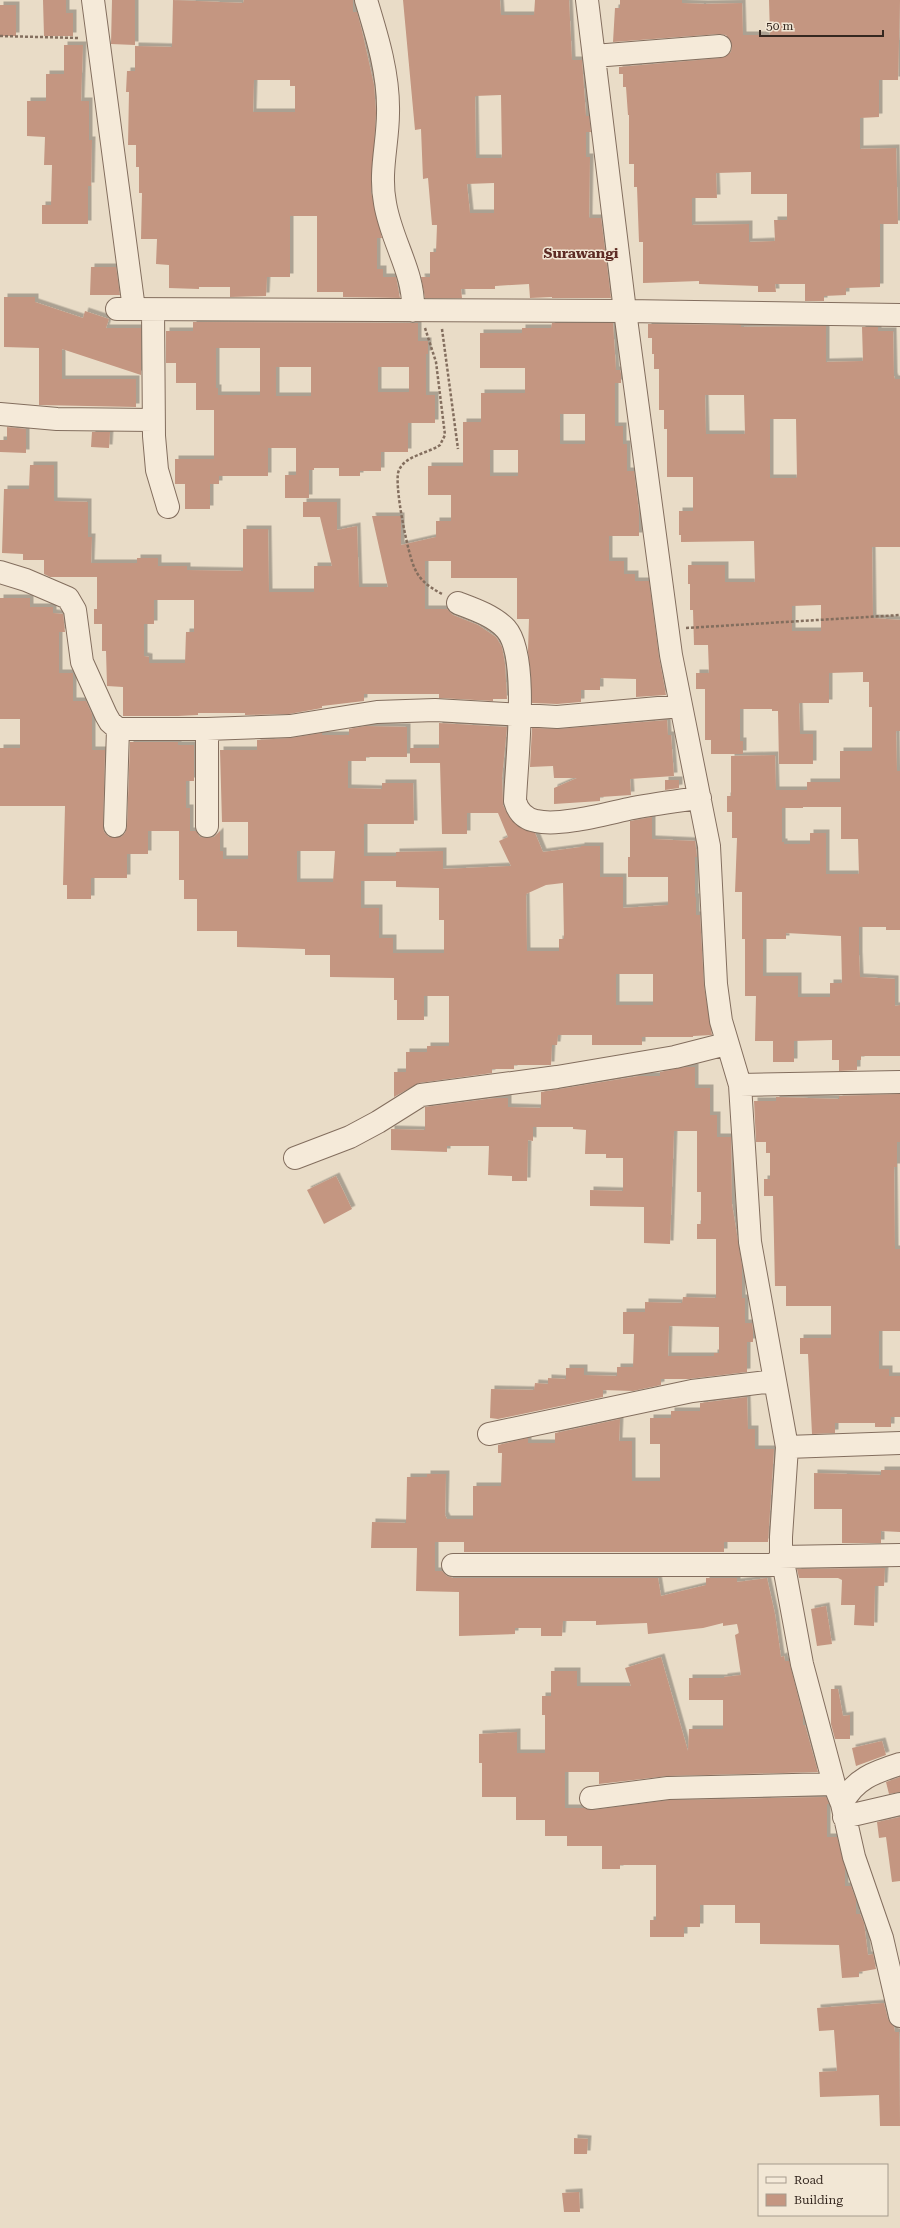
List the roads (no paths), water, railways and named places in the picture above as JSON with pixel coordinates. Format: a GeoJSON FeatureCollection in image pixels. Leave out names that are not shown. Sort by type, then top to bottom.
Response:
{"type":"FeatureCollection","features":[{"type":"Feature","properties":{"kind":"street"},"geometry":{"type":"LineString","coordinates":[[93,0],[135,309],[153,420],[158,470],[168,507]]}},
{"type":"Feature","properties":{"kind":"street"},"geometry":{"type":"LineString","coordinates":[[366,0],[386,75],[388,104],[382,174],[385,204],[393,235],[410,280],[426,311]]}},
{"type":"Feature","properties":{"kind":"street"},"geometry":{"type":"LineString","coordinates":[[586,0],[625,311],[668,629],[681,706],[709,846],[716,984],[721,1046],[740,1085],[750,1242],[787,1447],[780,1552],[802,1664],[854,1857],[882,1938],[900,2016]]}},
{"type":"Feature","properties":{"kind":"street"},"geometry":{"type":"LineString","coordinates":[[594,56],[720,46]]}},
{"type":"Feature","properties":{"kind":"street"},"geometry":{"type":"LineString","coordinates":[[135,309],[625,311],[900,315]]}},
{"type":"Feature","properties":{"kind":"street"},"geometry":{"type":"LineString","coordinates":[[0,414],[58,419],[153,420]]}},
{"type":"Feature","properties":{"kind":"street"},"geometry":{"type":"LineString","coordinates":[[0,572],[26,580],[68,598],[75,610],[82,662],[106,715],[110,722],[118,729],[207,729],[290,726],[376,712],[435,710],[557,717],[681,706]]}},
{"type":"Feature","properties":{"kind":"street"},"geometry":{"type":"LineString","coordinates":[[458,603],[496,620],[506,628],[512,637],[518,670],[519,716],[515,801],[522,815],[536,821],[563,821],[700,798]]}},
{"type":"Feature","properties":{"kind":"street"},"geometry":{"type":"LineString","coordinates":[[116,826],[118,729]]}},
{"type":"Feature","properties":{"kind":"street"},"geometry":{"type":"LineString","coordinates":[[207,729],[207,826]]}},
{"type":"Feature","properties":{"kind":"street"},"geometry":{"type":"LineString","coordinates":[[295,1158],[350,1137],[378,1122],[421,1095],[557,1076],[721,1046]]}},
{"type":"Feature","properties":{"kind":"street"},"geometry":{"type":"LineString","coordinates":[[740,1085],[900,1082]]}},
{"type":"Feature","properties":{"kind":"street"},"geometry":{"type":"LineString","coordinates":[[489,1434],[692,1391],[774,1381]]}},
{"type":"Feature","properties":{"kind":"street"},"geometry":{"type":"LineString","coordinates":[[787,1447],[900,1443]]}},
{"type":"Feature","properties":{"kind":"street"},"geometry":{"type":"LineString","coordinates":[[453,1565],[780,1552],[900,1555]]}},
{"type":"Feature","properties":{"kind":"street"},"geometry":{"type":"LineString","coordinates":[[840,1802],[863,1778],[900,1764]]}},
{"type":"Feature","properties":{"kind":"street"},"geometry":{"type":"LineString","coordinates":[[591,1798],[668,1788],[840,1802],[900,1804]]}},
{"type":"Feature","properties":{"kind":"district","name":"Surawangi"},"geometry":{"type":"Point","coordinates":[581,253]}}]}
